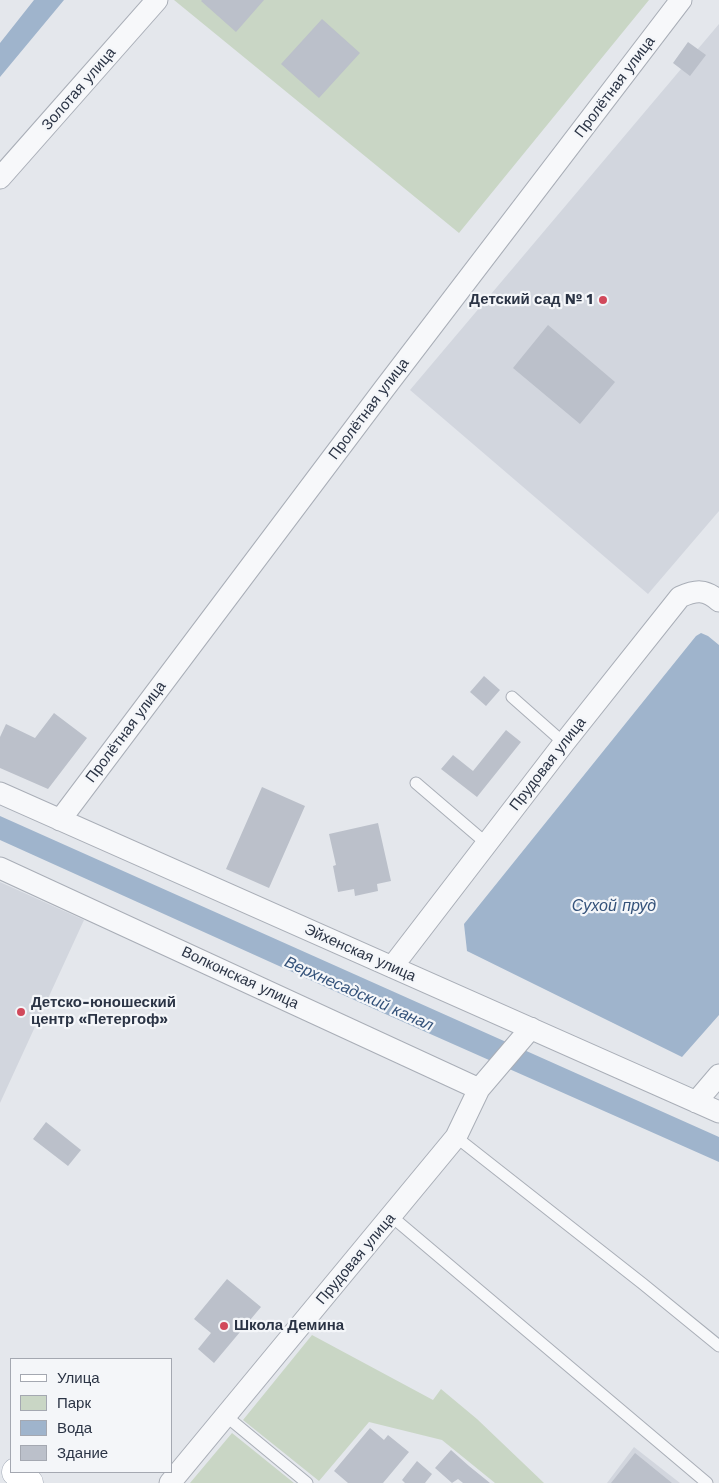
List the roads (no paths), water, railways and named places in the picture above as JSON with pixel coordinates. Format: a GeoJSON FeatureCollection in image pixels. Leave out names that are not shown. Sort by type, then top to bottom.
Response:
{"type":"FeatureCollection","features":[{"type":"Feature","properties":{"kind":"main road"},"geometry":{"type":"LineString","coordinates":[[0,1458],[10,1467]]}},
{"type":"Feature","properties":{"kind":"main road"},"geometry":{"type":"LineString","coordinates":[[17,1473],[29,1483]]}},
{"type":"Feature","properties":{"kind":"street","name":"Золотая улица"},"geometry":{"type":"LineString","coordinates":[[0,178],[157,0]]}},
{"type":"Feature","properties":{"kind":"street","name":"Пролётная улица"},"geometry":{"type":"LineString","coordinates":[[60,820],[390,381],[681,0]]}},
{"type":"Feature","properties":{"kind":"street","name":"Прудовая улица"},"geometry":{"type":"LineString","coordinates":[[392,967],[486,843],[680,596],[694,591],[710,594],[719,601]]}},
{"type":"Feature","properties":{"kind":"street","name":"Эйхенская улица"},"geometry":{"type":"LineString","coordinates":[[0,793],[392,967],[526,1034],[719,1112]]}},
{"type":"Feature","properties":{"kind":"street","name":"Волконская улица"},"geometry":{"type":"LineString","coordinates":[[0,868],[479,1090]]}},
{"type":"Feature","properties":{"kind":"street","name":"Прудовая улица"},"geometry":{"type":"LineString","coordinates":[[170,1483],[456,1137],[479,1090],[526,1034]]}},
{"type":"Feature","properties":{"kind":"street"},"geometry":{"type":"LineString","coordinates":[[696,1102],[719,1075]]}},
{"type":"Feature","properties":{"kind":"lane"},"geometry":{"type":"LineString","coordinates":[[512,698],[564,743]]}},
{"type":"Feature","properties":{"kind":"lane"},"geometry":{"type":"LineString","coordinates":[[416,783],[486,843]]}},
{"type":"Feature","properties":{"kind":"lane"},"geometry":{"type":"LineString","coordinates":[[456,1137],[719,1346]]}},
{"type":"Feature","properties":{"kind":"lane"},"geometry":{"type":"LineString","coordinates":[[391,1216],[707,1483]]}},
{"type":"Feature","properties":{"kind":"lane"},"geometry":{"type":"LineString","coordinates":[[226,1416],[307,1483]]}},
{"type":"Feature","properties":{"kind":"water"},"geometry":{"type":"Polygon","coordinates":[[[34,0],[64,0],[0,77],[0,43],[34,0]]]}},
{"type":"Feature","properties":{"kind":"water","name":"Сухой пруд"},"geometry":{"type":"Polygon","coordinates":[[[701,633],[719,645],[719,1015],[682,1057],[467,951],[464,924],[696,636],[701,633]]]}},
{"type":"Feature","properties":{"kind":"water","name":"Верхнесадский канал"},"geometry":{"type":"Polygon","coordinates":[[[0,816],[719,1137],[719,1162],[0,840],[0,816]]]}},
{"type":"Feature","properties":{"kind":"place","name":"Детский сад № 1"},"geometry":{"type":"Point","coordinates":[603,300]}},
{"type":"Feature","properties":{"kind":"place","name":"Детско-юношеский центр «Петергоф»"},"geometry":{"type":"Point","coordinates":[21,1012]}},
{"type":"Feature","properties":{"kind":"place","name":"Школа Демина"},"geometry":{"type":"Point","coordinates":[224,1326]}}]}
